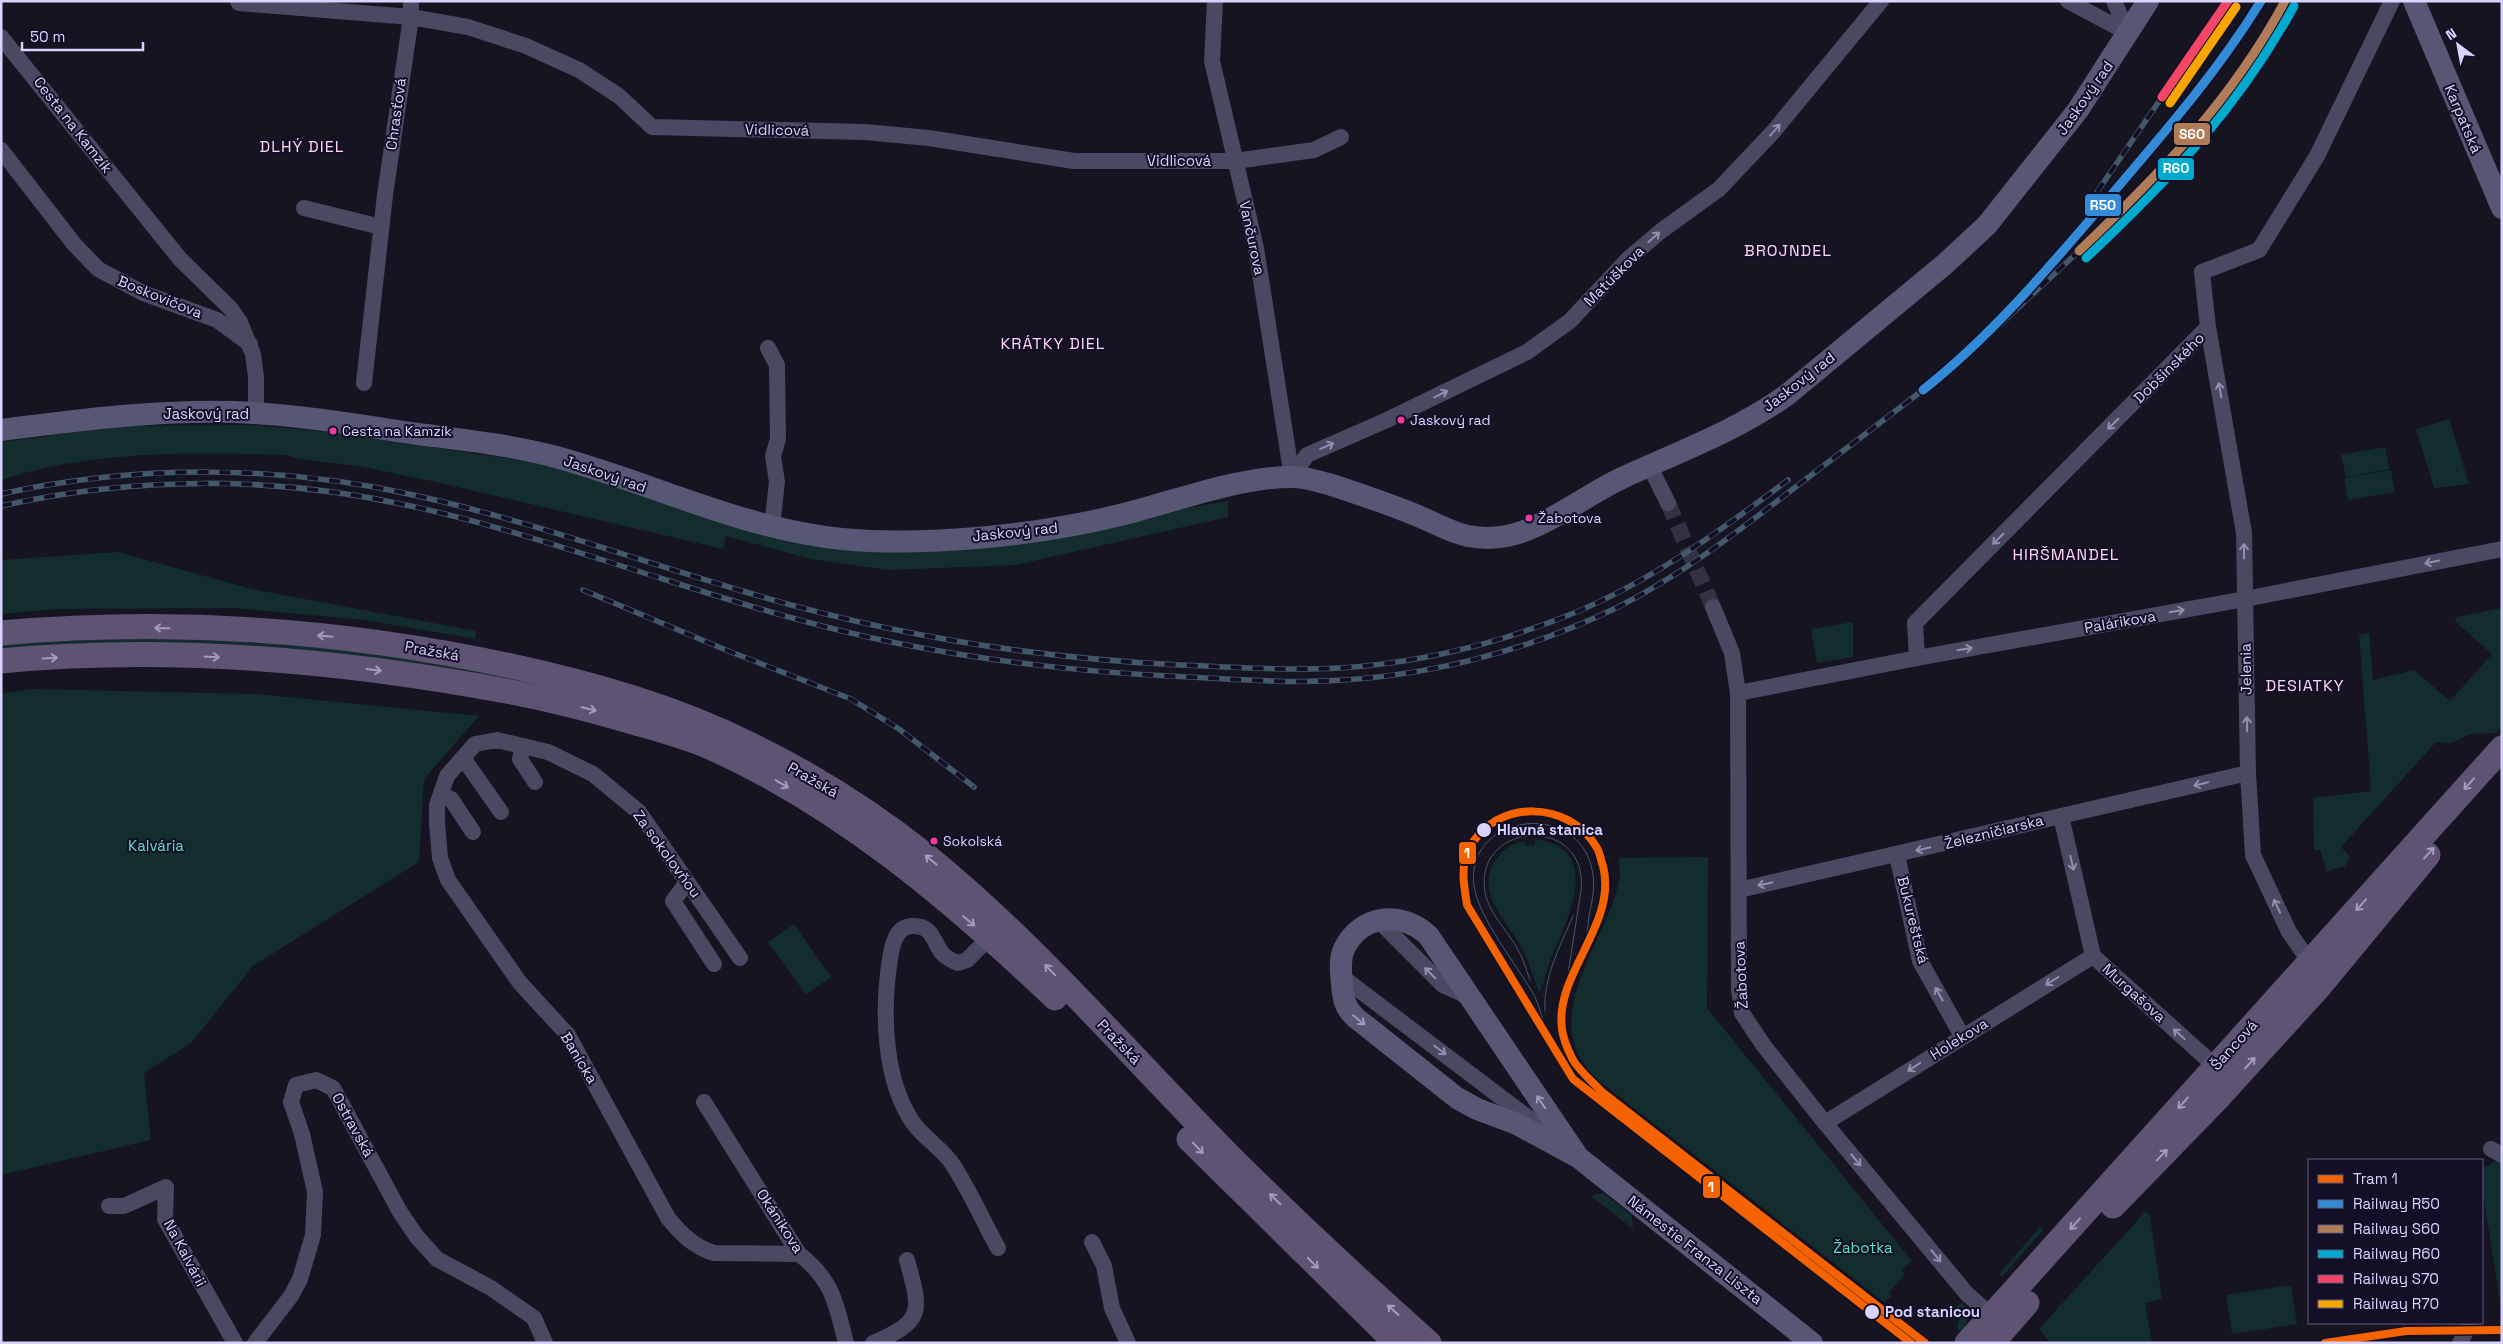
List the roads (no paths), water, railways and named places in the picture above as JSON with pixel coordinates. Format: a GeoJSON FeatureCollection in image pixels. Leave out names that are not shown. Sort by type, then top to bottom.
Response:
{"type":"FeatureCollection","features":[{"type":"Feature","properties":{"kind":"main road","name":"Pražská"},"geometry":{"type":"LineString","coordinates":[[1,633],[88,628],[207,629],[294,633],[391,644],[503,664],[598,688],[668,710],[751,745],[854,804],[900,835],[969,892],[1033,952],[1212,1139],[1366,1286],[1429,1343]]}},
{"type":"Feature","properties":{"kind":"main road","name":"Pražská"},"geometry":{"type":"LineString","coordinates":[[1,661],[144,655],[285,661],[439,679],[593,710],[694,741],[770,777],[828,813],[901,864],[990,938],[1087,1028],[1204,1155],[1396,1343]]}},
{"type":"Feature","properties":{"kind":"main road","name":"Šancová"},"geometry":{"type":"LineString","coordinates":[[1967,1343],[2502,748]]}},
{"type":"Feature","properties":{"kind":"main road","name":"Šancová"},"geometry":{"type":"LineString","coordinates":[[1992,1343],[2128,1190],[2217,1099],[2308,999],[2417,867],[2502,773]]}},
{"type":"Feature","properties":{"kind":"street","name":"Vidlicová"},"geometry":{"type":"LineString","coordinates":[[238,1],[239,4],[304,10],[411,9],[526,46],[579,70],[619,96],[652,127],[865,132],[929,138],[1074,160],[1235,162],[1314,150],[1341,137]]}},
{"type":"Feature","properties":{"kind":"street","name":"Vančurova"},"geometry":{"type":"LineString","coordinates":[[1215,1],[1212,61],[1256,248],[1292,477]]}},
{"type":"Feature","properties":{"kind":"street","name":"Matúškova"},"geometry":{"type":"LineString","coordinates":[[1292,477],[1307,455],[1387,420],[1527,352],[1570,321],[1630,258],[1660,231],[1719,189],[1773,132],[1880,1]]}},
{"type":"Feature","properties":{"kind":"street"},"geometry":{"type":"LineString","coordinates":[[2068,1],[2128,33]]}},
{"type":"Feature","properties":{"kind":"street"},"geometry":{"type":"LineString","coordinates":[[2114,1],[2128,33]]}},
{"type":"Feature","properties":{"kind":"street","name":"Jaskový rad"},"geometry":{"type":"LineString","coordinates":[[1,430],[120,415],[256,414],[333,422],[517,448],[572,462],[741,519],[827,537],[872,541],[1001,534],[1078,524],[1250,482],[1292,477],[1311,478],[1383,500],[1458,533],[1471,536],[1494,537],[1515,534],[1624,478],[1745,421],[1774,404],[1960,251],[1987,225],[2060,134],[2096,85],[2148,1]]}},
{"type":"Feature","properties":{"kind":"street","name":"Dobšinského"},"geometry":{"type":"LineString","coordinates":[[1917,658],[1915,623],[2208,327],[2202,272],[2259,250],[2317,156],[2392,1]]}},
{"type":"Feature","properties":{"kind":"street","name":"Karpatská"},"geometry":{"type":"LineString","coordinates":[[2414,1],[2502,208]]}},
{"type":"Feature","properties":{"kind":"street","name":"Chrasťová"},"geometry":{"type":"LineString","coordinates":[[364,383],[381,227],[411,9]]}},
{"type":"Feature","properties":{"kind":"street","name":"Cesta na Kamzík"},"geometry":{"type":"LineString","coordinates":[[1,37],[180,259],[230,308],[240,322],[250,344],[256,377],[256,414]]}},
{"type":"Feature","properties":{"kind":"street","name":"Boskovičova"},"geometry":{"type":"LineString","coordinates":[[1,150],[74,244],[98,269],[144,293],[217,320],[250,344]]}},
{"type":"Feature","properties":{"kind":"street"},"geometry":{"type":"LineString","coordinates":[[304,208],[381,227]]}},
{"type":"Feature","properties":{"kind":"street","name":"Jelenia"},"geometry":{"type":"LineString","coordinates":[[2208,327],[2244,533],[2248,773],[2253,855],[2289,932],[2310,962]]}},
{"type":"Feature","properties":{"kind":"street"},"geometry":{"type":"LineString","coordinates":[[768,348],[777,365],[778,439],[773,456],[777,482],[772,526]]}},
{"type":"Feature","properties":{"kind":"street"},"geometry":{"type":"LineString","coordinates":[[1650,467],[1668,503]]}},
{"type":"Feature","properties":{"kind":"street","name":"Palárikova"},"geometry":{"type":"LineString","coordinates":[[1738,693],[1917,658],[2244,600],[2502,549]]}},
{"type":"Feature","properties":{"kind":"street","name":"Žabotova"},"geometry":{"type":"LineString","coordinates":[[1713,607],[1732,653],[1738,693],[1739,989],[1742,1013],[1764,1046],[1824,1123],[1967,1294],[1992,1316]]}},
{"type":"Feature","properties":{"kind":"street","name":"Za sokolovňou"},"geometry":{"type":"LineString","coordinates":[[447,776],[475,744],[497,740],[548,752],[593,774],[616,791],[639,812],[740,958]]}},
{"type":"Feature","properties":{"kind":"street"},"geometry":{"type":"LineString","coordinates":[[523,746],[520,759],[535,782]]}},
{"type":"Feature","properties":{"kind":"street"},"geometry":{"type":"LineString","coordinates":[[463,758],[501,812]]}},
{"type":"Feature","properties":{"kind":"street","name":"Železničiarska"},"geometry":{"type":"LineString","coordinates":[[1739,890],[2248,773]]}},
{"type":"Feature","properties":{"kind":"street","name":"Banícka"},"geometry":{"type":"LineString","coordinates":[[447,776],[437,805],[440,858],[448,880],[520,983],[568,1035],[668,1218],[689,1240],[701,1249],[714,1253],[799,1254]]}},
{"type":"Feature","properties":{"kind":"street"},"geometry":{"type":"LineString","coordinates":[[441,795],[451,799],[473,832]]}},
{"type":"Feature","properties":{"kind":"street","name":"Murgašova"},"geometry":{"type":"LineString","coordinates":[[2061,816],[2093,956],[2215,1066]]}},
{"type":"Feature","properties":{"kind":"street","name":"Bukureštská"},"geometry":{"type":"LineString","coordinates":[[1897,855],[1920,960],[1962,1036]]}},
{"type":"Feature","properties":{"kind":"street"},"geometry":{"type":"LineString","coordinates":[[687,882],[673,901],[714,964]]}},
{"type":"Feature","properties":{"kind":"street","name":"Námestie Franza Liszta"},"geometry":{"type":"LineString","coordinates":[[1578,1157],[1434,942],[1421,928],[1407,920],[1396,918],[1378,920],[1362,929],[1344,949],[1341,958],[1345,1004],[1350,1013],[1457,1098],[1478,1109],[1518,1124],[1578,1157],[1812,1343]]}},
{"type":"Feature","properties":{"kind":"street"},"geometry":{"type":"LineString","coordinates":[[990,938],[967,960],[958,963],[942,953],[932,934],[924,928],[911,926],[900,930],[895,938],[885,1000],[886,1034],[901,1101],[915,1125],[952,1164],[998,1248]]}},
{"type":"Feature","properties":{"kind":"street","name":"Holekova"},"geometry":{"type":"LineString","coordinates":[[1824,1123],[2093,956]]}},
{"type":"Feature","properties":{"kind":"street"},"geometry":{"type":"LineString","coordinates":[[2308,999],[2311,975],[2310,962]]}},
{"type":"Feature","properties":{"kind":"street","name":"Ostravská"},"geometry":{"type":"LineString","coordinates":[[255,1343],[291,1296],[300,1279],[314,1235],[315,1192],[302,1134],[291,1102],[296,1085],[316,1080],[333,1088],[338,1095],[400,1212],[437,1259],[491,1288],[534,1318],[545,1343]]}},
{"type":"Feature","properties":{"kind":"street","name":"Okánikova"},"geometry":{"type":"LineString","coordinates":[[704,1102],[799,1254],[815,1266],[831,1288],[846,1343]]}},
{"type":"Feature","properties":{"kind":"street","name":"Na Kalvárii"},"geometry":{"type":"LineString","coordinates":[[110,1206],[124,1206],[166,1187],[165,1219],[235,1343]]}},
{"type":"Feature","properties":{"kind":"street"},"geometry":{"type":"LineString","coordinates":[[1092,1242],[1106,1274],[1112,1308],[1128,1343]]}},
{"type":"Feature","properties":{"kind":"street"},"geometry":{"type":"LineString","coordinates":[[873,1343],[899,1332],[915,1317],[917,1297],[907,1260]]}},
{"type":"Feature","properties":{"kind":"street"},"geometry":{"type":"LineString","coordinates":[[1992,1316],[2016,1315]]}},
{"type":"Feature","properties":{"kind":"street"},"geometry":{"type":"LineString","coordinates":[[2460,1343],[2470,1324]]}},
{"type":"Feature","properties":{"kind":"tunnel"},"geometry":{"type":"LineString","coordinates":[[1668,503],[1713,607]]}},
{"type":"Feature","properties":{"kind":"tram line","name":"1"},"geometry":{"type":"LineString","coordinates":[[1911,1343],[1573,1079],[1467,905],[1464,863],[1469,849],[1481,832],[1496,821],[1514,814],[1533,811],[1551,814],[1569,821],[1585,832],[1598,850],[1603,866],[1605,887],[1602,908],[1595,929],[1567,988],[1562,1009],[1562,1029],[1565,1040],[1572,1058],[1582,1071],[1602,1092],[1925,1343]]}},
{"type":"Feature","properties":{"kind":"tram line"},"geometry":{"type":"LineString","coordinates":[[1552,1045],[1534,995],[1491,927],[1477,899],[1474,886],[1476,861],[1487,842],[1505,830],[1526,824],[1548,825],[1569,834],[1585,850],[1593,875],[1594,885],[1583,953]]}},
{"type":"Feature","properties":{"kind":"tram line"},"geometry":{"type":"LineString","coordinates":[[1530,980],[1519,952],[1490,907],[1485,892],[1486,868],[1496,851],[1512,840],[1532,836],[1551,838],[1568,848],[1579,866],[1581,891],[1564,999]]}},
{"type":"Feature","properties":{"kind":"tram line"},"geometry":{"type":"LineString","coordinates":[[1545,1011],[1545,998],[1550,974],[1573,916]]}},
{"type":"Feature","properties":{"kind":"tram line","name":"1"},"geometry":{"type":"LineString","coordinates":[[2325,1343],[2406,1331],[2502,1330]]}},
{"type":"Feature","properties":{"kind":"railway"},"geometry":{"type":"LineString","coordinates":[[2097,192],[2162,97]]}},
{"type":"Feature","properties":{"kind":"railway"},"geometry":{"type":"LineString","coordinates":[[1976,347],[2079,251]]}},
{"type":"Feature","properties":{"kind":"railway"},"geometry":{"type":"LineString","coordinates":[[1,506],[51,496],[102,489],[204,483],[305,489],[356,495],[470,520],[534,538],[777,614],[836,630],[932,650],[1042,666],[1115,673],[1272,681],[1359,679],[1435,668],[1510,650],[1581,624],[1640,596],[1685,568],[1750,522],[1923,390]]}},
{"type":"Feature","properties":{"kind":"railway"},"geometry":{"type":"LineString","coordinates":[[1,494],[53,484],[157,473],[210,472],[315,478],[367,486],[460,506],[543,529],[708,581],[802,608],[909,632],[963,642],[1071,657],[1180,665],[1299,669],[1339,668],[1399,662],[1459,650],[1546,624],[1603,600],[1658,570],[1711,536],[1788,480]]}},
{"type":"Feature","properties":{"kind":"railway"},"geometry":{"type":"LineString","coordinates":[[583,590],[726,650],[851,699],[899,729],[974,787]]}},
{"type":"Feature","properties":{"kind":"rail line","name":"S70"},"geometry":{"type":"LineString","coordinates":[[2162,97],[2228,1]]}},
{"type":"Feature","properties":{"kind":"rail line","name":"R50"},"geometry":{"type":"LineString","coordinates":[[1923,390],[1948,370],[1994,326],[2058,256],[2143,158],[2205,82],[2261,1]]}},
{"type":"Feature","properties":{"kind":"rail line","name":"S60"},"geometry":{"type":"LineString","coordinates":[[2079,251],[2166,164],[2218,103],[2242,71],[2285,1]]}},
{"type":"Feature","properties":{"kind":"rail line","name":"R60"},"geometry":{"type":"LineString","coordinates":[[2086,258],[2174,171],[2226,110],[2273,43],[2294,6]]}},
{"type":"Feature","properties":{"kind":"rail line","name":"R70"},"geometry":{"type":"LineString","coordinates":[[2170,103],[2236,7]]}},
{"type":"Feature","properties":{"kind":"place","name":"Jaskový rad"},"geometry":{"type":"Point","coordinates":[1401,420]}},
{"type":"Feature","properties":{"kind":"place","name":"Cesta na Kamzík"},"geometry":{"type":"Point","coordinates":[333,431]}},
{"type":"Feature","properties":{"kind":"place","name":"Žabotova"},"geometry":{"type":"Point","coordinates":[1529,518]}},
{"type":"Feature","properties":{"kind":"place","name":"Hlavná stanica"},"geometry":{"type":"Point","coordinates":[1484,830]}},
{"type":"Feature","properties":{"kind":"place","name":"Sokolská"},"geometry":{"type":"Point","coordinates":[934,841]}},
{"type":"Feature","properties":{"kind":"place","name":"Pod stanicou"},"geometry":{"type":"Point","coordinates":[1872,1312]}},
{"type":"Feature","properties":{"kind":"district","name":"DLHÝ DIEL"},"geometry":{"type":"Point","coordinates":[302,146]}},
{"type":"Feature","properties":{"kind":"district","name":"BROJNDEL"},"geometry":{"type":"Point","coordinates":[1788,250]}},
{"type":"Feature","properties":{"kind":"district","name":"KRÁTKY DIEL"},"geometry":{"type":"Point","coordinates":[1053,343]}},
{"type":"Feature","properties":{"kind":"district","name":"HIRŠMANDEL"},"geometry":{"type":"Point","coordinates":[2066,554]}},
{"type":"Feature","properties":{"kind":"district","name":"DESIATKY"},"geometry":{"type":"Point","coordinates":[2305,685]}},
{"type":"Feature","properties":{"kind":"park label","name":"Kalvária"},"geometry":{"type":"Point","coordinates":[156,846]}},
{"type":"Feature","properties":{"kind":"park label","name":"Žabotka"},"geometry":{"type":"Point","coordinates":[1863,1248]}}]}
